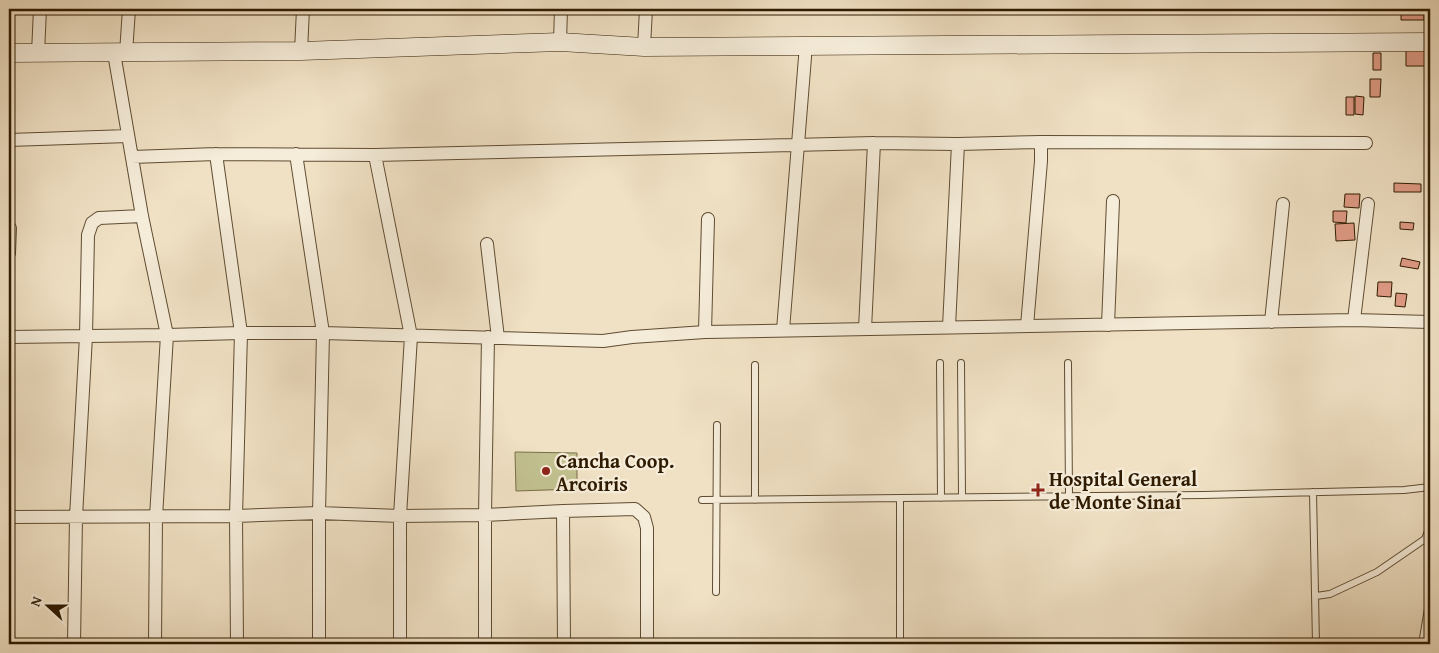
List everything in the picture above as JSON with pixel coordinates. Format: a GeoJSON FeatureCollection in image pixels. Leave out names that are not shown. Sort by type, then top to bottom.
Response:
{"type":"FeatureCollection","features":[{"type":"Feature","properties":{"kind":"street"},"geometry":{"type":"LineString","coordinates":[[38,53],[40,9]]}},
{"type":"Feature","properties":{"kind":"street"},"geometry":{"type":"LineString","coordinates":[[129,9],[120,53],[128,136],[142,216],[167,335],[156,517],[155,644]]}},
{"type":"Feature","properties":{"kind":"street"},"geometry":{"type":"LineString","coordinates":[[301,51],[303,9]]}},
{"type":"Feature","properties":{"kind":"street"},"geometry":{"type":"LineString","coordinates":[[560,42],[561,9]]}},
{"type":"Feature","properties":{"kind":"street"},"geometry":{"type":"LineString","coordinates":[[644,47],[646,9]]}},
{"type":"Feature","properties":{"kind":"street"},"geometry":{"type":"LineString","coordinates":[[9,53],[301,51],[560,42],[644,47],[1430,42]]}},
{"type":"Feature","properties":{"kind":"street"},"geometry":{"type":"LineString","coordinates":[[784,330],[806,45]]}},
{"type":"Feature","properties":{"kind":"street"},"geometry":{"type":"LineString","coordinates":[[9,140],[128,136]]}},
{"type":"Feature","properties":{"kind":"street"},"geometry":{"type":"LineString","coordinates":[[1027,326],[1041,142]]}},
{"type":"Feature","properties":{"kind":"street"},"geometry":{"type":"LineString","coordinates":[[865,329],[874,143]]}},
{"type":"Feature","properties":{"kind":"street"},"geometry":{"type":"LineString","coordinates":[[132,157],[216,154],[375,154],[874,143],[1366,143]]}},
{"type":"Feature","properties":{"kind":"street"},"geometry":{"type":"LineString","coordinates":[[949,327],[958,144]]}},
{"type":"Feature","properties":{"kind":"street"},"geometry":{"type":"LineString","coordinates":[[216,154],[241,333],[236,516],[237,644]]}},
{"type":"Feature","properties":{"kind":"street"},"geometry":{"type":"LineString","coordinates":[[296,154],[323,333],[318,513],[319,644]]}},
{"type":"Feature","properties":{"kind":"street"},"geometry":{"type":"LineString","coordinates":[[375,154],[411,336],[400,516],[400,644]]}},
{"type":"Feature","properties":{"kind":"street"},"geometry":{"type":"LineString","coordinates":[[1108,325],[1113,201]]}},
{"type":"Feature","properties":{"kind":"street"},"geometry":{"type":"LineString","coordinates":[[1271,322],[1283,204]]}},
{"type":"Feature","properties":{"kind":"street"},"geometry":{"type":"LineString","coordinates":[[1354,320],[1368,204]]}},
{"type":"Feature","properties":{"kind":"street"},"geometry":{"type":"LineString","coordinates":[[74,644],[76,517],[86,336],[88,235],[92,223],[99,218],[142,216]]}},
{"type":"Feature","properties":{"kind":"street"},"geometry":{"type":"LineString","coordinates":[[705,332],[708,219]]}},
{"type":"Feature","properties":{"kind":"street"},"geometry":{"type":"LineString","coordinates":[[9,253],[10,228]]}},
{"type":"Feature","properties":{"kind":"street"},"geometry":{"type":"LineString","coordinates":[[485,644],[484,515],[493,337],[486,244]]}},
{"type":"Feature","properties":{"kind":"street"},"geometry":{"type":"LineString","coordinates":[[9,336],[323,333],[603,341],[705,332],[784,330],[1354,320],[1430,322]]}},
{"type":"Feature","properties":{"kind":"street"},"geometry":{"type":"LineString","coordinates":[[9,517],[236,516],[318,513],[400,516],[484,515],[634,509],[644,517],[648,541],[647,644]]}},
{"type":"Feature","properties":{"kind":"street"},"geometry":{"type":"LineString","coordinates":[[563,511],[564,644]]}},
{"type":"Feature","properties":{"kind":"lane"},"geometry":{"type":"LineString","coordinates":[[940,363],[941,498]]}},
{"type":"Feature","properties":{"kind":"lane"},"geometry":{"type":"LineString","coordinates":[[961,363],[962,497]]}},
{"type":"Feature","properties":{"kind":"lane"},"geometry":{"type":"LineString","coordinates":[[1068,363],[1069,497]]}},
{"type":"Feature","properties":{"kind":"lane"},"geometry":{"type":"LineString","coordinates":[[755,365],[755,500]]}},
{"type":"Feature","properties":{"kind":"lane"},"geometry":{"type":"LineString","coordinates":[[716,592],[717,425]]}},
{"type":"Feature","properties":{"kind":"lane"},"geometry":{"type":"LineString","coordinates":[[702,500],[1204,495],[1430,488],[1430,504]]}},
{"type":"Feature","properties":{"kind":"lane"},"geometry":{"type":"LineString","coordinates":[[1314,492],[1316,644]]}},
{"type":"Feature","properties":{"kind":"lane"},"geometry":{"type":"LineString","coordinates":[[900,499],[900,644]]}},
{"type":"Feature","properties":{"kind":"lane"},"geometry":{"type":"LineString","coordinates":[[1316,596],[1330,594],[1377,572],[1425,539],[1430,526]]}},
{"type":"Feature","properties":{"kind":"lane"},"geometry":{"type":"LineString","coordinates":[[1425,539],[1430,545]]}},
{"type":"Feature","properties":{"kind":"lane"},"geometry":{"type":"LineString","coordinates":[[1422,644],[1430,597]]}},
{"type":"Feature","properties":{"kind":"shaded area","name":"Cancha Coop. Arcoiris"},"geometry":{"type":"Polygon","coordinates":[[[515,452],[577,453],[577,489],[516,491],[515,452]]]}},
{"type":"Feature","properties":{"kind":"building"},"geometry":{"type":"Polygon","coordinates":[[[1401,9],[1424,9],[1424,20],[1401,20],[1401,9]]]}},
{"type":"Feature","properties":{"kind":"building"},"geometry":{"type":"Polygon","coordinates":[[[1406,48],[1430,48],[1430,66],[1406,66],[1406,48]]]}},
{"type":"Feature","properties":{"kind":"building"},"geometry":{"type":"Polygon","coordinates":[[[1373,53],[1381,53],[1381,70],[1373,70],[1373,53]]]}},
{"type":"Feature","properties":{"kind":"building"},"geometry":{"type":"Polygon","coordinates":[[[1370,79],[1381,79],[1380,97],[1370,97],[1370,79]]]}},
{"type":"Feature","properties":{"kind":"building"},"geometry":{"type":"Polygon","coordinates":[[[1355,96],[1364,97],[1363,115],[1355,114],[1355,96]]]}},
{"type":"Feature","properties":{"kind":"building"},"geometry":{"type":"Polygon","coordinates":[[[1346,97],[1354,97],[1354,115],[1346,115],[1346,97]]]}},
{"type":"Feature","properties":{"kind":"building"},"geometry":{"type":"Polygon","coordinates":[[[1394,183],[1421,184],[1421,192],[1394,192],[1394,183]]]}},
{"type":"Feature","properties":{"kind":"building"},"geometry":{"type":"Polygon","coordinates":[[[1345,194],[1360,194],[1359,208],[1344,207],[1345,194]]]}},
{"type":"Feature","properties":{"kind":"building"},"geometry":{"type":"Polygon","coordinates":[[[1333,211],[1347,211],[1346,223],[1333,222],[1333,211]]]}},
{"type":"Feature","properties":{"kind":"building"},"geometry":{"type":"Polygon","coordinates":[[[1400,222],[1414,223],[1413,230],[1400,229],[1400,222]]]}},
{"type":"Feature","properties":{"kind":"building"},"geometry":{"type":"Polygon","coordinates":[[[1354,223],[1355,240],[1336,241],[1335,224],[1354,223]]]}},
{"type":"Feature","properties":{"kind":"building"},"geometry":{"type":"Polygon","coordinates":[[[1402,258],[1420,262],[1418,269],[1400,266],[1402,258]]]}},
{"type":"Feature","properties":{"kind":"building"},"geometry":{"type":"Polygon","coordinates":[[[1378,282],[1392,282],[1391,297],[1377,296],[1378,282]]]}},
{"type":"Feature","properties":{"kind":"building"},"geometry":{"type":"Polygon","coordinates":[[[1396,293],[1407,294],[1405,307],[1395,306],[1396,293]]]}},
{"type":"Feature","properties":{"kind":"place","name":"Cancha Coop. Arcoiris"},"geometry":{"type":"Point","coordinates":[546,471]}},
{"type":"Feature","properties":{"kind":"place","name":"Hospital General de Monte Sinaí"},"geometry":{"type":"Point","coordinates":[1038,490]}}]}
